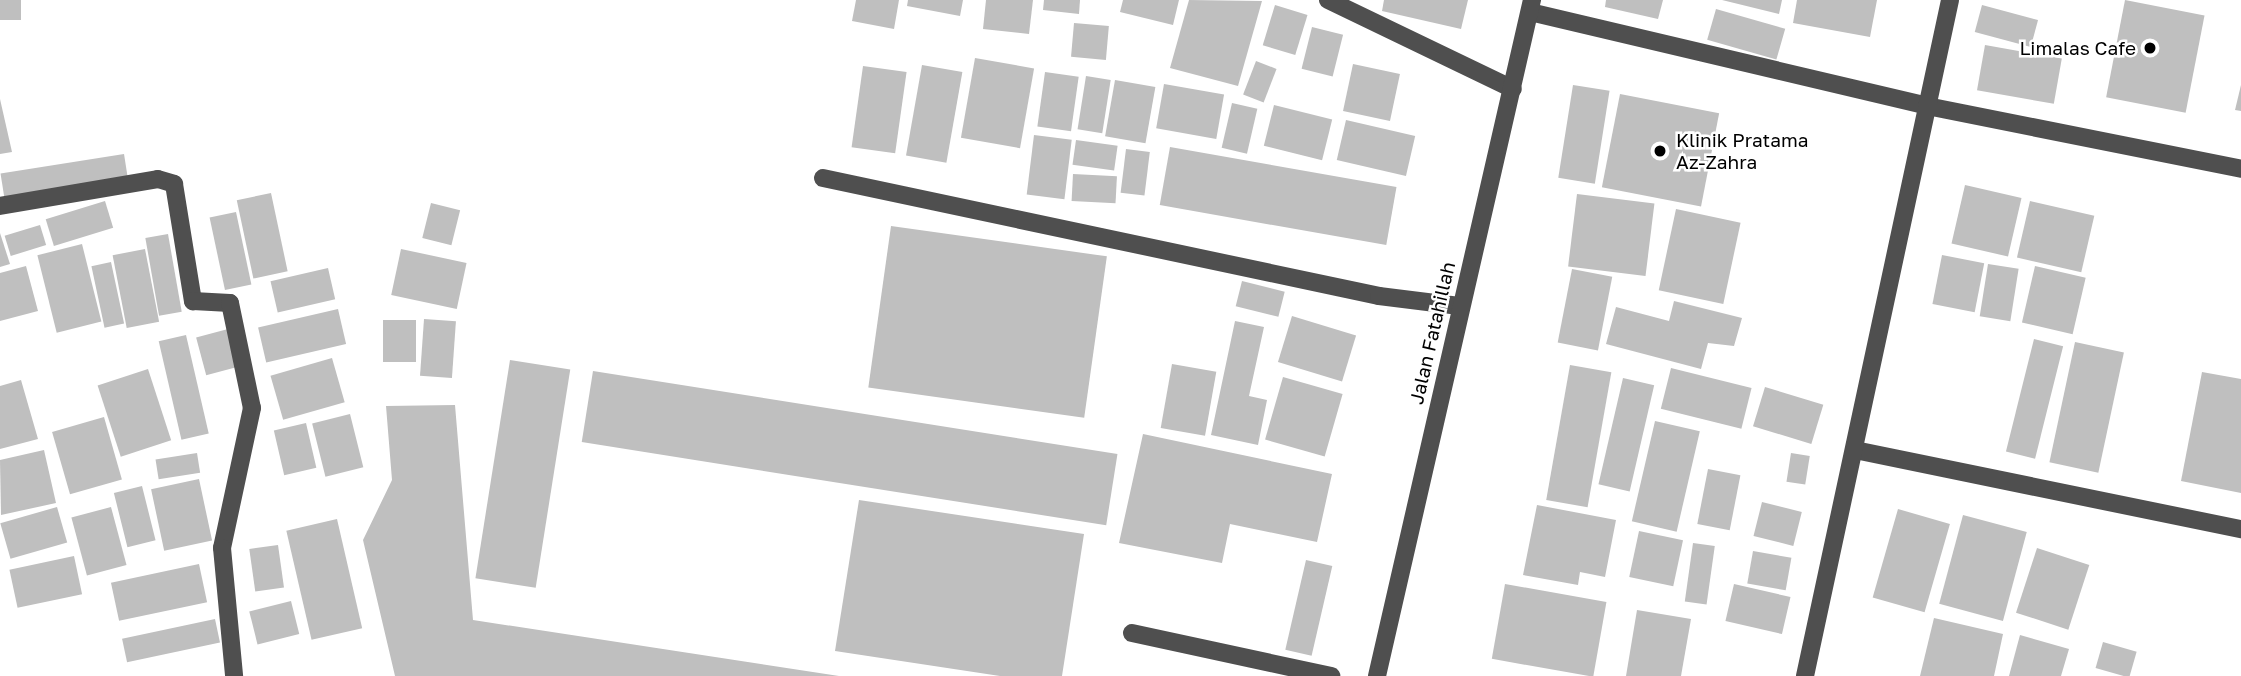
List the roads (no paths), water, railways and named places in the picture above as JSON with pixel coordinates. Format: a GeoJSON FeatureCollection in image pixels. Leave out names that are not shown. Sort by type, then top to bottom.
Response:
{"type":"FeatureCollection","features":[{"type":"Feature","properties":{"kind":"street"},"geometry":{"type":"LineString","coordinates":[[1328,0],[1513,89]]}},
{"type":"Feature","properties":{"kind":"street"},"geometry":{"type":"LineString","coordinates":[[1805,676],[1950,0]]}},
{"type":"Feature","properties":{"kind":"street"},"geometry":{"type":"LineString","coordinates":[[1531,6],[1927,106],[2241,169]]}},
{"type":"Feature","properties":{"kind":"street","name":"Jalan Fatahillah"},"geometry":{"type":"LineString","coordinates":[[1377,676],[1459,306],[1531,6]]}},
{"type":"Feature","properties":{"kind":"street"},"geometry":{"type":"LineString","coordinates":[[823,178],[1379,296],[1459,306]]}},
{"type":"Feature","properties":{"kind":"street"},"geometry":{"type":"LineString","coordinates":[[0,206],[158,180],[174,184],[193,301],[230,303],[252,408],[222,548],[234,676]]}},
{"type":"Feature","properties":{"kind":"street"},"geometry":{"type":"LineString","coordinates":[[1855,450],[2241,529]]}},
{"type":"Feature","properties":{"kind":"street"},"geometry":{"type":"LineString","coordinates":[[1132,633],[1331,676]]}},
{"type":"Feature","properties":{"kind":"place","name":"Limalas Cafe"},"geometry":{"type":"Point","coordinates":[2150,48]}},
{"type":"Feature","properties":{"kind":"place","name":"Klinik Pratama Az-Zahra"},"geometry":{"type":"Point","coordinates":[1660,151]}}]}
